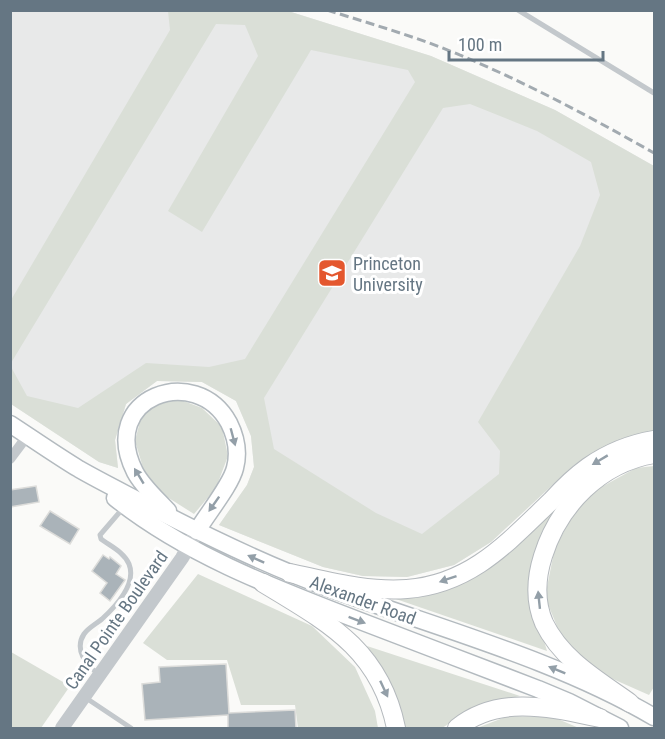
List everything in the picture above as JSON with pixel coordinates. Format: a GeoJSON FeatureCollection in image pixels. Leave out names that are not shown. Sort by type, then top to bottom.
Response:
{"type":"FeatureCollection","features":[{"type":"Feature","properties":{"kind":"highway"},"geometry":{"type":"LineString","coordinates":[[290,573],[389,590],[421,587],[454,578],[491,557],[587,468],[618,450],[654,440]]}},
{"type":"Feature","properties":{"kind":"highway"},"geometry":{"type":"LineString","coordinates":[[630,703],[581,668],[555,642],[544,624],[538,606],[538,573],[553,530],[575,497],[609,471],[633,459],[654,454]]}},
{"type":"Feature","properties":{"kind":"highway"},"geometry":{"type":"LineString","coordinates":[[263,583],[329,624],[358,650],[374,670],[389,699],[396,729]]}},
{"type":"Feature","properties":{"kind":"highway"},"geometry":{"type":"LineString","coordinates":[[457,729],[467,720],[479,714],[513,706],[545,707],[600,718]]}},
{"type":"Feature","properties":{"kind":"main road"},"geometry":{"type":"LineString","coordinates":[[177,521],[136,474],[127,450],[126,437],[133,416],[144,403],[160,394],[177,392],[202,398],[217,408],[227,420],[236,443],[232,478],[193,538]]}},
{"type":"Feature","properties":{"kind":"main road","name":"Alexander Road"},"geometry":{"type":"LineString","coordinates":[[10,424],[78,468],[126,506],[193,538],[263,583],[538,689],[620,728]]}},
{"type":"Feature","properties":{"kind":"main road","name":"Alexander Road"},"geometry":{"type":"LineString","coordinates":[[78,468],[177,521],[193,538],[221,543],[290,573],[535,661],[630,703],[654,717]]}},
{"type":"Feature","properties":{"kind":"street"},"geometry":{"type":"LineString","coordinates":[[10,459],[28,435]]}},
{"type":"Feature","properties":{"kind":"street","name":"Canal Pointe Boulevard"},"geometry":{"type":"LineString","coordinates":[[62,729],[193,538]]}},
{"type":"Feature","properties":{"kind":"lane"},"geometry":{"type":"LineString","coordinates":[[518,10],[654,93]]}},
{"type":"Feature","properties":{"kind":"lane"},"geometry":{"type":"LineString","coordinates":[[100,674],[85,663],[81,653],[81,641],[84,633],[112,609],[128,588],[129,564],[122,554],[101,539],[100,534],[126,506]]}},
{"type":"Feature","properties":{"kind":"lane"},"geometry":{"type":"LineString","coordinates":[[84,697],[131,729]]}},
{"type":"Feature","properties":{"kind":"shaded area","name":"Princeton University"},"geometry":{"type":"Polygon","coordinates":[[[10,11],[288,11],[431,56],[555,110],[654,166],[654,433],[613,442],[574,465],[491,542],[454,565],[407,577],[363,576],[323,567],[219,525],[247,485],[254,467],[251,436],[236,401],[202,382],[157,381],[126,404],[115,440],[118,468],[99,462],[11,404],[10,11]]]}},
{"type":"Feature","properties":{"kind":"shaded area"},"geometry":{"type":"Polygon","coordinates":[[[168,11],[288,11],[431,56],[555,110],[654,166],[654,433],[613,442],[574,465],[491,542],[454,565],[407,577],[363,576],[323,567],[219,525],[247,485],[254,467],[251,436],[236,401],[202,382],[157,381],[126,404],[115,440],[118,468],[99,462],[11,404],[10,365],[27,396],[78,408],[146,363],[209,367],[245,359],[415,82],[408,70],[311,50],[202,232],[168,211],[258,56],[245,25],[216,24],[11,363],[11,300],[170,30],[168,11]],[[470,104],[443,108],[264,398],[274,449],[376,513],[422,534],[499,474],[500,451],[478,422],[580,246],[600,195],[591,162],[537,131],[470,104]]]}},
{"type":"Feature","properties":{"kind":"shaded area"},"geometry":{"type":"Polygon","coordinates":[[[173,397],[202,408],[222,427],[228,456],[216,488],[194,514],[164,495],[144,471],[135,441],[142,413],[173,397]]]}},
{"type":"Feature","properties":{"kind":"shaded area"},"geometry":{"type":"Polygon","coordinates":[[[654,466],[654,687],[649,695],[597,672],[561,636],[545,597],[555,547],[574,514],[596,490],[636,468],[654,466]]]}},
{"type":"Feature","properties":{"kind":"shaded area"},"geometry":{"type":"Polygon","coordinates":[[[552,511],[531,596],[547,651],[390,597],[478,574],[552,511]]]}},
{"type":"Feature","properties":{"kind":"shaded area"},"geometry":{"type":"Polygon","coordinates":[[[198,574],[312,626],[355,667],[375,711],[378,728],[298,728],[295,705],[241,705],[227,660],[167,660],[143,643],[198,574]]]}},
{"type":"Feature","properties":{"kind":"shaded area"},"geometry":{"type":"Polygon","coordinates":[[[367,646],[520,696],[481,704],[442,728],[404,728],[402,715],[388,677],[367,646]]]}},
{"type":"Feature","properties":{"kind":"shaded area"},"geometry":{"type":"Polygon","coordinates":[[[11,652],[70,686],[41,728],[11,728],[11,652]]]}},
{"type":"Feature","properties":{"kind":"shaded area"},"geometry":{"type":"Polygon","coordinates":[[[508,716],[553,717],[579,728],[477,728],[508,716]]]}},
{"type":"Feature","properties":{"kind":"building"},"geometry":{"type":"Polygon","coordinates":[[[36,486],[39,502],[10,507],[10,490],[36,486]]]}},
{"type":"Feature","properties":{"kind":"building"},"geometry":{"type":"Polygon","coordinates":[[[50,511],[79,529],[70,544],[40,526],[50,511]]]}},
{"type":"Feature","properties":{"kind":"building"},"geometry":{"type":"Polygon","coordinates":[[[103,555],[109,559],[110,557],[121,566],[116,574],[125,580],[110,601],[100,593],[107,583],[92,571],[103,555]]]}},
{"type":"Feature","properties":{"kind":"building"},"geometry":{"type":"Polygon","coordinates":[[[226,664],[229,713],[295,710],[296,729],[228,729],[228,715],[145,720],[142,684],[160,682],[159,667],[226,664]]]}},
{"type":"Feature","properties":{"kind":"railway"},"geometry":{"type":"LineString","coordinates":[[327,10],[412,37],[468,58],[549,96],[654,153]]}},
{"type":"Feature","properties":{"kind":"place","name":"Princeton University"},"geometry":{"type":"Point","coordinates":[332,273]}}]}
